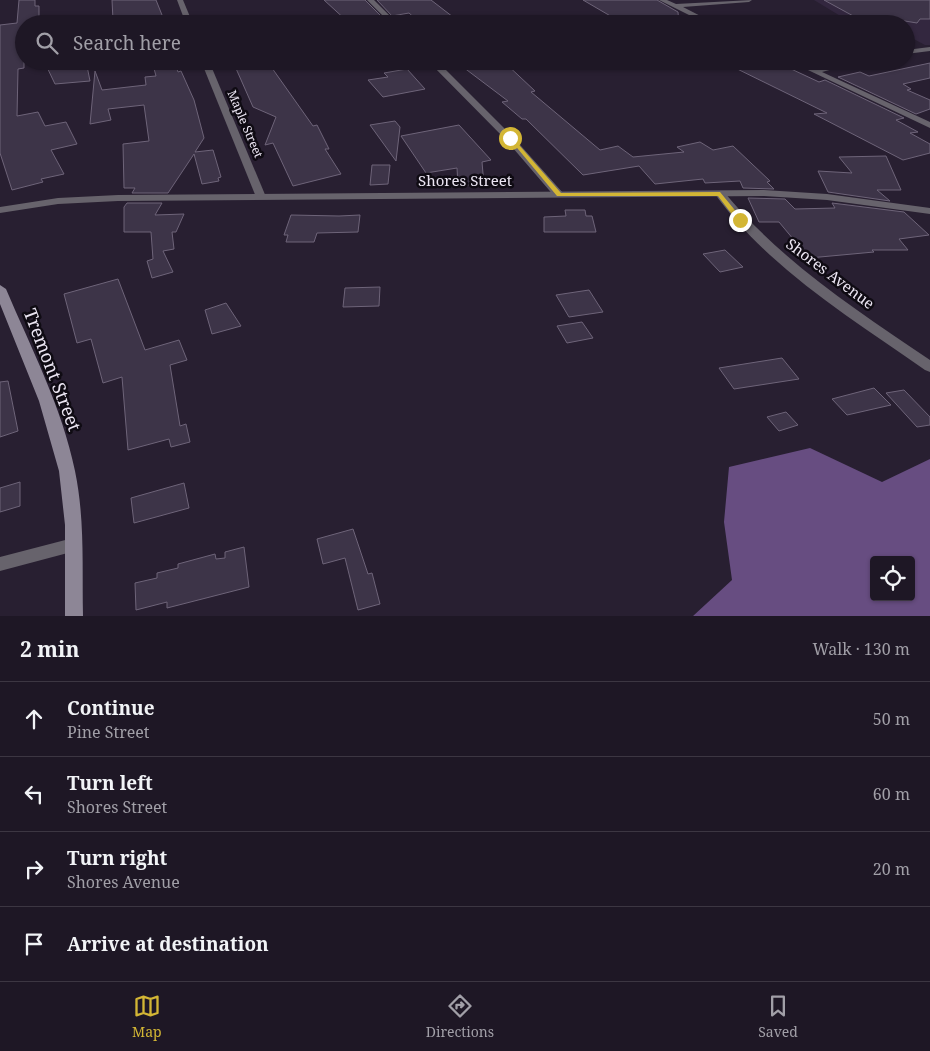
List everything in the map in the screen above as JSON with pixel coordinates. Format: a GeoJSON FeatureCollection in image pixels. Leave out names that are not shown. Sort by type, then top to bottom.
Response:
{"type":"FeatureCollection","features":[{"type":"Feature","properties":{"kind":"main road","name":"Tremont Street"},"geometry":{"type":"LineString","coordinates":[[0,289],[46,397],[61,445],[68,481],[73,545],[74,616]]}},
{"type":"Feature","properties":{"kind":"street"},"geometry":{"type":"LineString","coordinates":[[180,0],[186,15]]}},
{"type":"Feature","properties":{"kind":"street"},"geometry":{"type":"LineString","coordinates":[[370,0],[385,15]]}},
{"type":"Feature","properties":{"kind":"street"},"geometry":{"type":"LineString","coordinates":[[662,0],[694,15]]}},
{"type":"Feature","properties":{"kind":"street"},"geometry":{"type":"LineString","coordinates":[[674,6],[748,0]]}},
{"type":"Feature","properties":{"kind":"street"},"geometry":{"type":"LineString","coordinates":[[915,51],[930,49]]}},
{"type":"Feature","properties":{"kind":"street","name":"Maple Street"},"geometry":{"type":"LineString","coordinates":[[209,70],[261,197]]}},
{"type":"Feature","properties":{"kind":"street"},"geometry":{"type":"LineString","coordinates":[[441,70],[510,138],[559,195]]}},
{"type":"Feature","properties":{"kind":"street"},"geometry":{"type":"LineString","coordinates":[[814,71],[818,70]]}},
{"type":"Feature","properties":{"kind":"street"},"geometry":{"type":"LineString","coordinates":[[814,71],[930,125]]}},
{"type":"Feature","properties":{"kind":"street","name":"Shores Street"},"geometry":{"type":"LineString","coordinates":[[0,210],[35,202],[261,197],[720,194],[809,195],[930,211]]}},
{"type":"Feature","properties":{"kind":"street","name":"Shores Avenue"},"geometry":{"type":"LineString","coordinates":[[720,194],[740,220],[794,271],[930,367]]}},
{"type":"Feature","properties":{"kind":"street"},"geometry":{"type":"LineString","coordinates":[[0,564],[73,545]]}},
{"type":"Feature","properties":{"kind":"shaded area"},"geometry":{"type":"Polygon","coordinates":[[[814,0],[926,0],[930,2],[930,45],[925,45],[915,40],[915,15],[839,15],[814,0]]]}},
{"type":"Feature","properties":{"kind":"shaded area"},"geometry":{"type":"Polygon","coordinates":[[[810,448],[882,482],[930,459],[930,616],[693,616],[732,580],[724,522],[729,467],[810,448]]]}},
{"type":"Feature","properties":{"kind":"building"},"geometry":{"type":"Polygon","coordinates":[[[19,0],[35,0],[35,6],[39,6],[39,15],[18,15],[19,0]]]}},
{"type":"Feature","properties":{"kind":"building"},"geometry":{"type":"Polygon","coordinates":[[[112,0],[156,0],[162,15],[113,15],[112,0]]]}},
{"type":"Feature","properties":{"kind":"building"},"geometry":{"type":"Polygon","coordinates":[[[324,0],[365,0],[380,15],[340,15],[324,0]]]}},
{"type":"Feature","properties":{"kind":"building"},"geometry":{"type":"Polygon","coordinates":[[[377,0],[431,0],[450,15],[411,15],[409,13],[391,15],[377,0]]]}},
{"type":"Feature","properties":{"kind":"building"},"geometry":{"type":"Polygon","coordinates":[[[583,0],[657,0],[678,12],[678,15],[609,15],[583,0]]]}},
{"type":"Feature","properties":{"kind":"building"},"geometry":{"type":"Polygon","coordinates":[[[824,0],[930,0],[930,19],[920,19],[917,23],[915,23],[915,15],[851,15],[824,0]]]}},
{"type":"Feature","properties":{"kind":"building"},"geometry":{"type":"Polygon","coordinates":[[[15,23],[15,70],[18,70],[17,116],[38,112],[45,126],[66,122],[77,144],[51,150],[64,174],[41,179],[43,182],[12,190],[0,153],[0,25],[15,23]]]}},
{"type":"Feature","properties":{"kind":"building"},"geometry":{"type":"Polygon","coordinates":[[[930,63],[930,78],[903,84],[911,89],[907,90],[930,100],[930,109],[916,114],[838,77],[860,72],[869,76],[897,70],[915,70],[915,66],[930,63]]]}},
{"type":"Feature","properties":{"kind":"building"},"geometry":{"type":"Polygon","coordinates":[[[48,70],[88,70],[90,81],[55,84],[48,70]]]}},
{"type":"Feature","properties":{"kind":"building"},"geometry":{"type":"Polygon","coordinates":[[[154,70],[181,71],[194,100],[204,138],[195,152],[213,150],[221,177],[218,178],[219,181],[202,184],[194,154],[168,193],[132,193],[135,188],[124,188],[123,144],[149,141],[144,105],[108,109],[111,120],[90,124],[95,71],[102,90],[146,85],[145,77],[156,76],[154,70]]]}},
{"type":"Feature","properties":{"kind":"building"},"geometry":{"type":"Polygon","coordinates":[[[237,70],[273,70],[313,126],[317,125],[329,149],[325,149],[341,174],[293,186],[273,143],[265,145],[276,117],[253,107],[237,70]]]}},
{"type":"Feature","properties":{"kind":"building"},"geometry":{"type":"Polygon","coordinates":[[[408,70],[425,89],[383,97],[368,80],[388,77],[384,73],[408,70]]]}},
{"type":"Feature","properties":{"kind":"building"},"geometry":{"type":"Polygon","coordinates":[[[467,70],[513,70],[535,91],[531,92],[600,150],[618,146],[633,157],[684,152],[677,147],[700,142],[713,150],[733,146],[770,181],[767,182],[774,189],[743,188],[740,181],[705,183],[703,179],[655,184],[639,166],[583,175],[526,119],[522,119],[502,102],[508,101],[467,70]]]}},
{"type":"Feature","properties":{"kind":"building"},"geometry":{"type":"Polygon","coordinates":[[[739,70],[793,70],[819,82],[825,80],[904,118],[896,120],[918,132],[910,133],[930,144],[930,153],[903,160],[814,114],[827,113],[739,70]]]}},
{"type":"Feature","properties":{"kind":"building"},"geometry":{"type":"Polygon","coordinates":[[[395,121],[400,127],[396,161],[370,125],[395,121]]]}},
{"type":"Feature","properties":{"kind":"building"},"geometry":{"type":"Polygon","coordinates":[[[459,125],[491,160],[482,162],[484,185],[458,185],[457,168],[426,173],[401,136],[459,125]]]}},
{"type":"Feature","properties":{"kind":"building"},"geometry":{"type":"Polygon","coordinates":[[[886,156],[901,190],[877,190],[890,201],[828,192],[818,171],[852,173],[839,157],[886,156]]]}},
{"type":"Feature","properties":{"kind":"building"},"geometry":{"type":"Polygon","coordinates":[[[372,165],[390,165],[388,184],[370,185],[372,165]]]}},
{"type":"Feature","properties":{"kind":"building"},"geometry":{"type":"Polygon","coordinates":[[[748,198],[785,199],[795,209],[835,208],[832,203],[904,212],[929,235],[899,239],[908,250],[872,250],[874,252],[809,258],[779,222],[759,222],[748,198]]]}},
{"type":"Feature","properties":{"kind":"building"},"geometry":{"type":"Polygon","coordinates":[[[127,203],[162,203],[155,215],[184,214],[176,232],[172,232],[174,249],[163,251],[173,272],[152,278],[147,261],[153,259],[151,232],[124,232],[124,207],[127,203]]]}},
{"type":"Feature","properties":{"kind":"building"},"geometry":{"type":"Polygon","coordinates":[[[565,210],[585,210],[586,216],[592,216],[596,232],[544,232],[544,217],[566,216],[565,210]]]}},
{"type":"Feature","properties":{"kind":"building"},"geometry":{"type":"Polygon","coordinates":[[[291,215],[360,215],[358,232],[317,233],[314,242],[286,242],[288,235],[284,235],[291,215]]]}},
{"type":"Feature","properties":{"kind":"building"},"geometry":{"type":"Polygon","coordinates":[[[725,250],[743,267],[720,272],[703,254],[725,250]]]}},
{"type":"Feature","properties":{"kind":"building"},"geometry":{"type":"Polygon","coordinates":[[[118,279],[145,350],[179,340],[187,360],[170,365],[180,426],[186,424],[190,442],[171,447],[169,439],[128,450],[122,377],[103,383],[91,339],[77,343],[64,294],[118,279]]]}},
{"type":"Feature","properties":{"kind":"building"},"geometry":{"type":"Polygon","coordinates":[[[380,287],[379,306],[343,307],[345,288],[380,287]]]}},
{"type":"Feature","properties":{"kind":"building"},"geometry":{"type":"Polygon","coordinates":[[[589,290],[603,312],[569,317],[556,295],[589,290]]]}},
{"type":"Feature","properties":{"kind":"building"},"geometry":{"type":"Polygon","coordinates":[[[226,303],[241,326],[212,334],[205,310],[226,303]]]}},
{"type":"Feature","properties":{"kind":"building"},"geometry":{"type":"Polygon","coordinates":[[[582,322],[593,338],[567,343],[557,326],[582,322]]]}},
{"type":"Feature","properties":{"kind":"building"},"geometry":{"type":"Polygon","coordinates":[[[782,358],[799,379],[734,389],[719,368],[782,358]]]}},
{"type":"Feature","properties":{"kind":"building"},"geometry":{"type":"Polygon","coordinates":[[[8,381],[18,431],[0,437],[0,382],[8,381]]]}},
{"type":"Feature","properties":{"kind":"building"},"geometry":{"type":"Polygon","coordinates":[[[874,388],[891,405],[847,415],[832,399],[874,388]]]}},
{"type":"Feature","properties":{"kind":"building"},"geometry":{"type":"Polygon","coordinates":[[[904,390],[930,417],[930,425],[917,427],[886,393],[904,390]]]}},
{"type":"Feature","properties":{"kind":"building"},"geometry":{"type":"Polygon","coordinates":[[[786,412],[798,425],[779,431],[767,417],[786,412]]]}},
{"type":"Feature","properties":{"kind":"building"},"geometry":{"type":"Polygon","coordinates":[[[20,482],[20,506],[0,512],[0,488],[20,482]]]}},
{"type":"Feature","properties":{"kind":"building"},"geometry":{"type":"Polygon","coordinates":[[[184,483],[189,508],[134,523],[131,498],[184,483]]]}},
{"type":"Feature","properties":{"kind":"building"},"geometry":{"type":"Polygon","coordinates":[[[353,529],[368,574],[372,573],[380,604],[358,610],[345,558],[323,564],[317,539],[353,529]]]}},
{"type":"Feature","properties":{"kind":"building"},"geometry":{"type":"Polygon","coordinates":[[[244,547],[249,587],[167,608],[167,602],[136,610],[135,583],[157,578],[157,573],[178,568],[178,564],[215,554],[216,559],[225,558],[225,552],[244,547]]]}},
{"type":"Feature","properties":{"kind":"route"},"geometry":{"type":"LineString","coordinates":[[510,138],[559,195],[720,194],[740,220]]}}]}
